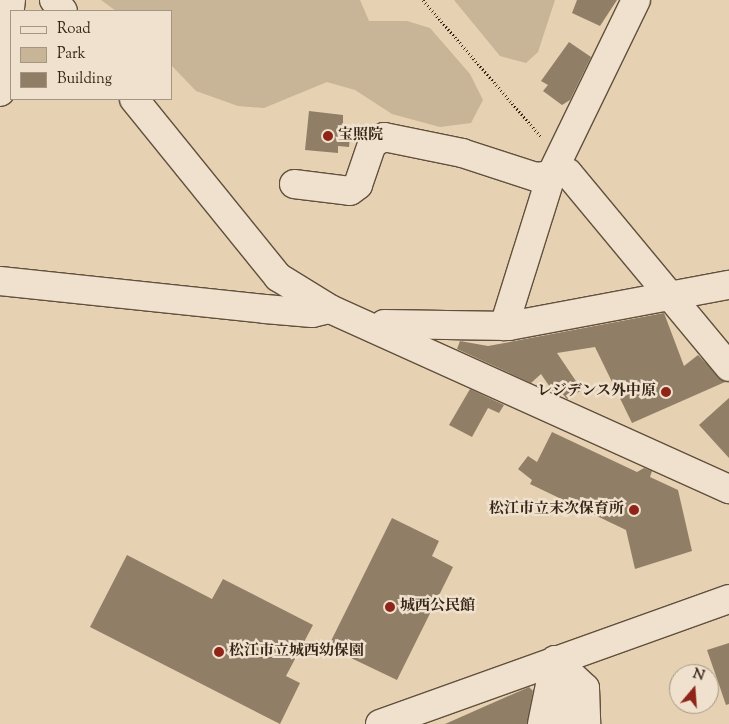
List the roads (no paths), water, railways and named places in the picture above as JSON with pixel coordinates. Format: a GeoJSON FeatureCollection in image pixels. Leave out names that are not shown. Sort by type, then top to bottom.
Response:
{"type":"FeatureCollection","features":[{"type":"Feature","properties":{"kind":"street"},"geometry":{"type":"LineString","coordinates":[[0,92],[11,0]]}},
{"type":"Feature","properties":{"kind":"street"},"geometry":{"type":"LineString","coordinates":[[54,0],[62,10]]}},
{"type":"Feature","properties":{"kind":"street"},"geometry":{"type":"LineString","coordinates":[[504,326],[552,173],[636,0]]}},
{"type":"Feature","properties":{"kind":"street"},"geometry":{"type":"LineString","coordinates":[[135,100],[278,277],[330,308],[729,489]]}},
{"type":"Feature","properties":{"kind":"street"},"geometry":{"type":"LineString","coordinates":[[294,184],[350,191],[358,185],[372,144],[384,137],[471,155],[536,177],[552,173],[568,173],[729,367]]}},
{"type":"Feature","properties":{"kind":"street"},"geometry":{"type":"LineString","coordinates":[[0,281],[312,313],[330,308]]}},
{"type":"Feature","properties":{"kind":"street"},"geometry":{"type":"LineString","coordinates":[[363,322],[427,328],[504,326],[729,286]]}},
{"type":"Feature","properties":{"kind":"street"},"geometry":{"type":"LineString","coordinates":[[380,724],[729,599]]}},
{"type":"Feature","properties":{"kind":"street"},"geometry":{"type":"LineString","coordinates":[[542,724],[555,660]]}},
{"type":"Feature","properties":{"kind":"street"},"geometry":{"type":"LineString","coordinates":[[555,660],[562,691],[563,724]]}},
{"type":"Feature","properties":{"kind":"street"},"geometry":{"type":"LineString","coordinates":[[555,660],[585,688],[586,724]]}},
{"type":"Feature","properties":{"kind":"place","name":"宝照院"},"geometry":{"type":"Point","coordinates":[328,136]}},
{"type":"Feature","properties":{"kind":"place","name":"レジデンス外中原"},"geometry":{"type":"Point","coordinates":[666,392]}},
{"type":"Feature","properties":{"kind":"place","name":"松江市立末次保育所"},"geometry":{"type":"Point","coordinates":[634,510]}},
{"type":"Feature","properties":{"kind":"place","name":"城西公民館"},"geometry":{"type":"Point","coordinates":[390,607]}},
{"type":"Feature","properties":{"kind":"place","name":"松江市立城西幼保園"},"geometry":{"type":"Point","coordinates":[219,652]}}]}
